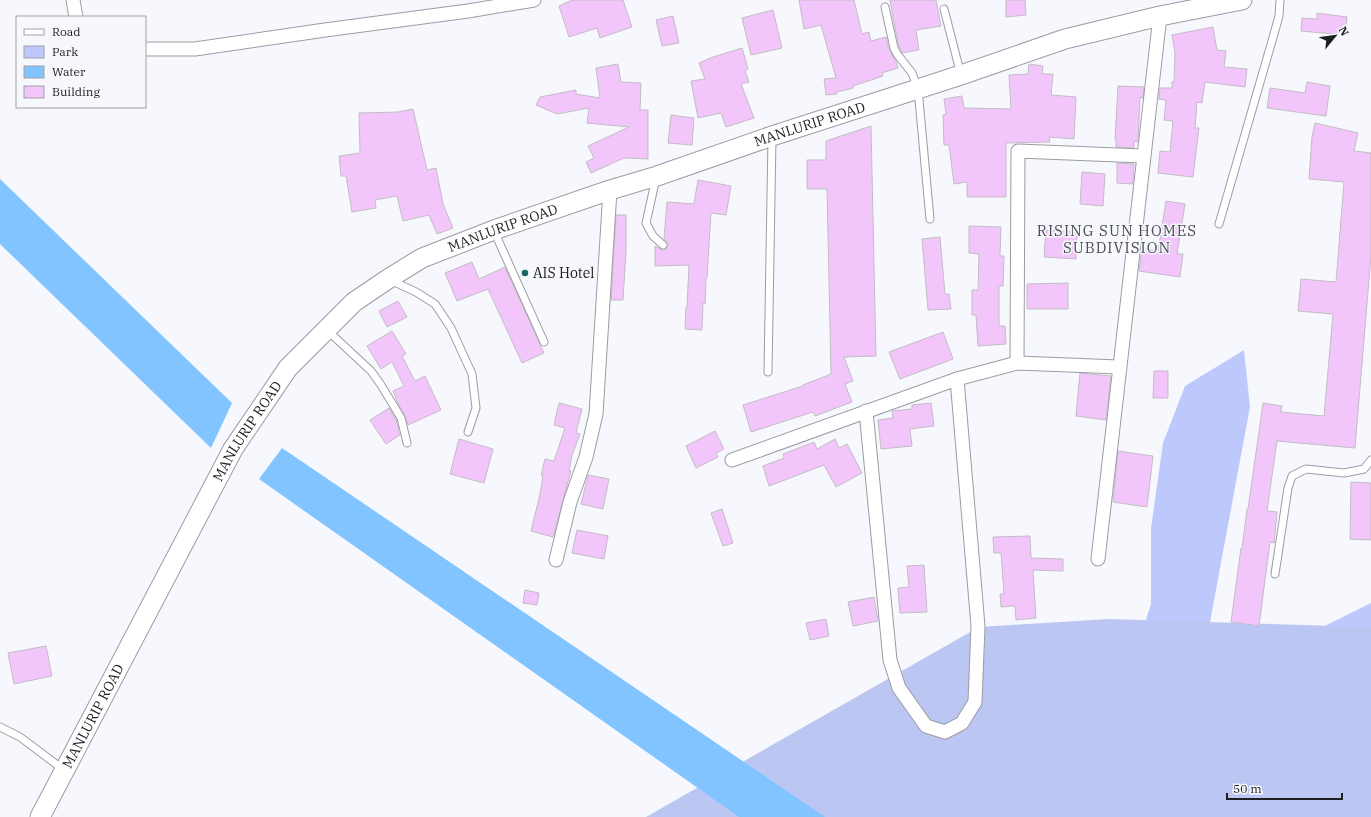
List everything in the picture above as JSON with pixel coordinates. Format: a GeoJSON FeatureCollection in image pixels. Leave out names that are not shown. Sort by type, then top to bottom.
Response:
{"type":"FeatureCollection","features":[{"type":"Feature","properties":{"kind":"main road","name":"MANLURIP ROAD"},"geometry":{"type":"LineString","coordinates":[[40,817],[233,449],[288,368],[354,302],[422,258],[494,230],[610,190],[657,176],[772,136],[961,75],[1065,39],[1160,16],[1242,0]]}},
{"type":"Feature","properties":{"kind":"street"},"geometry":{"type":"LineString","coordinates":[[73,0],[76,16]]}},
{"type":"Feature","properties":{"kind":"street"},"geometry":{"type":"LineString","coordinates":[[146,49],[195,49],[468,11],[534,0]]}},
{"type":"Feature","properties":{"kind":"street"},"geometry":{"type":"LineString","coordinates":[[1098,559],[1160,16]]}},
{"type":"Feature","properties":{"kind":"street"},"geometry":{"type":"LineString","coordinates":[[1017,363],[1018,151],[1143,156]]}},
{"type":"Feature","properties":{"kind":"street"},"geometry":{"type":"LineString","coordinates":[[556,560],[570,502],[586,457],[596,414],[610,190]]}},
{"type":"Feature","properties":{"kind":"street"},"geometry":{"type":"LineString","coordinates":[[732,460],[957,379],[1017,363],[1119,367]]}},
{"type":"Feature","properties":{"kind":"street"},"geometry":{"type":"LineString","coordinates":[[866,411],[890,660],[899,688],[926,726],[945,732],[962,723],[975,702],[978,626],[957,379]]}},
{"type":"Feature","properties":{"kind":"lane"},"geometry":{"type":"LineString","coordinates":[[1220,224],[1279,16],[1280,0]]}},
{"type":"Feature","properties":{"kind":"lane"},"geometry":{"type":"LineString","coordinates":[[885,7],[894,48],[912,73],[918,89],[930,219]]}},
{"type":"Feature","properties":{"kind":"lane"},"geometry":{"type":"LineString","coordinates":[[944,9],[961,75]]}},
{"type":"Feature","properties":{"kind":"lane"},"geometry":{"type":"LineString","coordinates":[[768,372],[772,136]]}},
{"type":"Feature","properties":{"kind":"lane"},"geometry":{"type":"LineString","coordinates":[[657,176],[646,223],[653,236],[663,245]]}},
{"type":"Feature","properties":{"kind":"lane"},"geometry":{"type":"LineString","coordinates":[[494,230],[544,342]]}},
{"type":"Feature","properties":{"kind":"lane"},"geometry":{"type":"LineString","coordinates":[[388,279],[416,292],[435,304],[451,328],[472,374],[476,408],[468,432]]}},
{"type":"Feature","properties":{"kind":"lane"},"geometry":{"type":"LineString","coordinates":[[326,329],[371,371],[381,385],[401,418],[407,443]]}},
{"type":"Feature","properties":{"kind":"lane"},"geometry":{"type":"LineString","coordinates":[[1275,574],[1288,488],[1292,476],[1306,469],[1344,473],[1357,471],[1364,469],[1371,460]]}},
{"type":"Feature","properties":{"kind":"lane"},"geometry":{"type":"LineString","coordinates":[[0,727],[20,737],[65,771]]}},
{"type":"Feature","properties":{"kind":"green space"},"geometry":{"type":"Polygon","coordinates":[[[1244,350],[1250,407],[1202,665],[1240,668],[1371,603],[1371,817],[1061,817],[1130,669],[1151,604],[1151,528],[1163,443],[1185,386],[1244,350]]]}},
{"type":"Feature","properties":{"kind":"shaded area"},"geometry":{"type":"Polygon","coordinates":[[[1109,619],[1371,627],[1371,817],[646,817],[979,627],[1109,619]]]}},
{"type":"Feature","properties":{"kind":"water"},"geometry":{"type":"Polygon","coordinates":[[[0,179],[232,403],[211,448],[0,244],[0,179]]]}},
{"type":"Feature","properties":{"kind":"water"},"geometry":{"type":"Polygon","coordinates":[[[282,448],[825,817],[739,817],[259,479],[282,448]]]}},
{"type":"Feature","properties":{"kind":"building"},"geometry":{"type":"Polygon","coordinates":[[[572,0],[623,0],[632,27],[600,38],[597,28],[569,37],[559,6],[572,0]]]}},
{"type":"Feature","properties":{"kind":"building"},"geometry":{"type":"Polygon","coordinates":[[[799,0],[854,0],[862,34],[869,32],[871,41],[886,37],[889,50],[896,61],[898,68],[882,73],[883,76],[853,86],[853,88],[837,92],[837,94],[826,95],[824,79],[836,78],[821,25],[804,29],[799,0]]]}},
{"type":"Feature","properties":{"kind":"building"},"geometry":{"type":"Polygon","coordinates":[[[890,0],[936,0],[941,26],[916,30],[919,50],[902,53],[899,46],[890,0]]]}},
{"type":"Feature","properties":{"kind":"building"},"geometry":{"type":"Polygon","coordinates":[[[1006,0],[1025,0],[1026,15],[1006,17],[1006,0]]]}},
{"type":"Feature","properties":{"kind":"building"},"geometry":{"type":"Polygon","coordinates":[[[773,10],[782,48],[751,55],[742,18],[773,10]]]}},
{"type":"Feature","properties":{"kind":"building"},"geometry":{"type":"Polygon","coordinates":[[[1317,13],[1347,17],[1345,35],[1301,31],[1302,18],[1317,19],[1317,13]]]}},
{"type":"Feature","properties":{"kind":"building"},"geometry":{"type":"Polygon","coordinates":[[[673,16],[679,43],[662,46],[656,20],[673,16]]]}},
{"type":"Feature","properties":{"kind":"building"},"geometry":{"type":"Polygon","coordinates":[[[1213,27],[1217,50],[1226,51],[1224,67],[1247,69],[1245,87],[1205,82],[1202,103],[1197,102],[1195,128],[1199,128],[1193,177],[1158,173],[1160,151],[1170,152],[1173,121],[1164,120],[1166,100],[1159,99],[1160,88],[1172,88],[1172,82],[1174,82],[1175,53],[1172,35],[1213,27]]]}},
{"type":"Feature","properties":{"kind":"building"},"geometry":{"type":"Polygon","coordinates":[[[742,48],[748,69],[745,71],[749,82],[741,84],[754,118],[726,127],[721,113],[698,118],[691,81],[705,79],[699,63],[742,48]]]}},
{"type":"Feature","properties":{"kind":"building"},"geometry":{"type":"Polygon","coordinates":[[[618,64],[621,82],[641,83],[640,110],[648,110],[648,159],[624,158],[591,173],[586,162],[594,158],[588,146],[629,127],[587,123],[589,108],[557,114],[536,105],[540,97],[576,90],[576,94],[600,98],[596,68],[618,64]]]}},
{"type":"Feature","properties":{"kind":"building"},"geometry":{"type":"Polygon","coordinates":[[[1029,64],[1043,66],[1042,74],[1053,74],[1051,95],[1076,97],[1074,139],[1049,137],[1050,142],[1006,143],[1006,197],[967,197],[967,182],[954,184],[949,145],[944,145],[943,115],[946,114],[944,99],[962,96],[964,108],[1011,109],[1009,75],[1028,74],[1029,64]]]}},
{"type":"Feature","properties":{"kind":"building"},"geometry":{"type":"Polygon","coordinates":[[[1307,82],[1330,86],[1326,116],[1267,108],[1270,88],[1305,93],[1307,82]]]}},
{"type":"Feature","properties":{"kind":"building"},"geometry":{"type":"Polygon","coordinates":[[[1118,86],[1144,87],[1143,98],[1140,97],[1138,142],[1134,141],[1134,148],[1116,147],[1115,139],[1118,86]]]}},
{"type":"Feature","properties":{"kind":"building"},"geometry":{"type":"Polygon","coordinates":[[[413,109],[427,170],[436,168],[443,204],[453,228],[437,234],[429,215],[403,221],[397,196],[375,200],[376,208],[352,212],[346,176],[341,176],[339,156],[360,153],[359,113],[398,112],[413,109]]]}},
{"type":"Feature","properties":{"kind":"building"},"geometry":{"type":"Polygon","coordinates":[[[671,115],[694,118],[692,145],[668,143],[671,115]]]}},
{"type":"Feature","properties":{"kind":"building"},"geometry":{"type":"Polygon","coordinates":[[[1315,123],[1358,133],[1354,151],[1371,153],[1371,256],[1355,448],[1277,441],[1267,511],[1277,512],[1274,543],[1270,542],[1259,626],[1231,622],[1263,403],[1282,406],[1281,412],[1324,416],[1333,314],[1298,311],[1301,279],[1336,282],[1344,182],[1309,179],[1312,137],[1315,123]]]}},
{"type":"Feature","properties":{"kind":"building"},"geometry":{"type":"Polygon","coordinates":[[[871,126],[876,356],[844,357],[853,381],[845,384],[852,402],[815,416],[813,412],[751,432],[743,405],[803,386],[831,374],[827,189],[807,189],[807,160],[826,160],[826,141],[871,126]]]}},
{"type":"Feature","properties":{"kind":"building"},"geometry":{"type":"Polygon","coordinates":[[[1117,163],[1134,164],[1133,184],[1117,183],[1117,163]]]}},
{"type":"Feature","properties":{"kind":"building"},"geometry":{"type":"Polygon","coordinates":[[[1082,172],[1105,174],[1103,206],[1080,204],[1082,172]]]}},
{"type":"Feature","properties":{"kind":"building"},"geometry":{"type":"Polygon","coordinates":[[[698,180],[731,186],[726,215],[711,213],[702,330],[685,329],[689,265],[655,266],[655,246],[665,250],[668,246],[668,243],[664,239],[667,202],[694,204],[698,180]]]}},
{"type":"Feature","properties":{"kind":"building"},"geometry":{"type":"Polygon","coordinates":[[[1166,201],[1185,204],[1177,254],[1183,254],[1180,277],[1139,271],[1142,248],[1158,251],[1166,201]]]}},
{"type":"Feature","properties":{"kind":"building"},"geometry":{"type":"Polygon","coordinates":[[[616,215],[626,215],[626,252],[623,300],[611,300],[616,215]]]}},
{"type":"Feature","properties":{"kind":"building"},"geometry":{"type":"Polygon","coordinates":[[[969,226],[1001,227],[1000,256],[1004,256],[1003,286],[999,286],[999,326],[1005,326],[1006,344],[978,346],[976,315],[972,315],[972,290],[978,290],[979,254],[969,253],[969,226]]]}},
{"type":"Feature","properties":{"kind":"building"},"geometry":{"type":"Polygon","coordinates":[[[1046,230],[1077,232],[1076,259],[1044,257],[1046,230]]]}},
{"type":"Feature","properties":{"kind":"building"},"geometry":{"type":"Polygon","coordinates":[[[940,237],[945,294],[949,294],[951,309],[928,310],[922,239],[940,237]]]}},
{"type":"Feature","properties":{"kind":"building"},"geometry":{"type":"Polygon","coordinates":[[[472,262],[479,279],[505,267],[544,353],[522,363],[488,289],[457,301],[445,273],[472,262]]]}},
{"type":"Feature","properties":{"kind":"building"},"geometry":{"type":"Polygon","coordinates":[[[1068,283],[1068,309],[1027,309],[1027,284],[1068,283]]]}},
{"type":"Feature","properties":{"kind":"building"},"geometry":{"type":"Polygon","coordinates":[[[398,301],[407,317],[387,327],[379,311],[398,301]]]}},
{"type":"Feature","properties":{"kind":"building"},"geometry":{"type":"Polygon","coordinates":[[[392,331],[406,354],[402,356],[415,381],[425,376],[441,410],[408,425],[393,391],[404,386],[392,362],[381,369],[367,346],[392,331]]]}},
{"type":"Feature","properties":{"kind":"building"},"geometry":{"type":"Polygon","coordinates":[[[943,332],[953,359],[900,379],[889,352],[943,332]]]}},
{"type":"Feature","properties":{"kind":"building"},"geometry":{"type":"Polygon","coordinates":[[[1154,371],[1168,371],[1168,398],[1153,398],[1154,371]]]}},
{"type":"Feature","properties":{"kind":"building"},"geometry":{"type":"Polygon","coordinates":[[[1080,373],[1111,376],[1106,420],[1076,416],[1080,373]]]}},
{"type":"Feature","properties":{"kind":"building"},"geometry":{"type":"Polygon","coordinates":[[[559,403],[582,409],[576,433],[580,434],[572,455],[569,471],[571,471],[553,537],[531,531],[540,494],[543,475],[541,475],[545,459],[554,461],[565,428],[554,425],[559,403]]]}},
{"type":"Feature","properties":{"kind":"building"},"geometry":{"type":"Polygon","coordinates":[[[931,403],[934,426],[910,429],[912,446],[881,449],[878,420],[893,418],[892,411],[912,409],[912,405],[931,403]]]}},
{"type":"Feature","properties":{"kind":"building"},"geometry":{"type":"Polygon","coordinates":[[[389,408],[396,420],[400,435],[386,444],[370,420],[389,408]]]}},
{"type":"Feature","properties":{"kind":"building"},"geometry":{"type":"Polygon","coordinates":[[[715,431],[724,449],[716,453],[718,457],[696,468],[686,446],[715,431]]]}},
{"type":"Feature","properties":{"kind":"building"},"geometry":{"type":"Polygon","coordinates":[[[459,439],[493,449],[484,483],[450,474],[459,439]]]}},
{"type":"Feature","properties":{"kind":"building"},"geometry":{"type":"Polygon","coordinates":[[[835,439],[839,448],[847,444],[862,473],[836,487],[824,465],[769,486],[763,466],[784,458],[783,454],[814,442],[817,449],[835,439]]]}},
{"type":"Feature","properties":{"kind":"building"},"geometry":{"type":"Polygon","coordinates":[[[1118,451],[1153,456],[1147,507],[1113,502],[1118,451]]]}},
{"type":"Feature","properties":{"kind":"building"},"geometry":{"type":"Polygon","coordinates":[[[588,475],[609,479],[603,509],[581,504],[588,475]]]}},
{"type":"Feature","properties":{"kind":"building"},"geometry":{"type":"Polygon","coordinates":[[[1351,482],[1371,483],[1371,540],[1350,539],[1351,482]]]}},
{"type":"Feature","properties":{"kind":"building"},"geometry":{"type":"Polygon","coordinates":[[[722,509],[733,543],[723,546],[711,513],[722,509]]]}},
{"type":"Feature","properties":{"kind":"building"},"geometry":{"type":"Polygon","coordinates":[[[577,530],[608,536],[604,559],[572,553],[577,530]]]}},
{"type":"Feature","properties":{"kind":"building"},"geometry":{"type":"Polygon","coordinates":[[[1030,536],[1031,558],[1063,559],[1063,571],[1033,570],[1036,618],[1016,620],[1015,606],[1001,607],[1000,594],[1004,594],[1001,553],[994,553],[993,537],[1030,536]]]}},
{"type":"Feature","properties":{"kind":"building"},"geometry":{"type":"Polygon","coordinates":[[[924,565],[927,612],[900,613],[898,588],[909,587],[907,566],[924,565]]]}},
{"type":"Feature","properties":{"kind":"building"},"geometry":{"type":"Polygon","coordinates":[[[525,590],[539,593],[537,605],[523,603],[525,590]]]}},
{"type":"Feature","properties":{"kind":"building"},"geometry":{"type":"Polygon","coordinates":[[[874,597],[878,621],[853,626],[848,602],[874,597]]]}},
{"type":"Feature","properties":{"kind":"building"},"geometry":{"type":"Polygon","coordinates":[[[826,619],[829,636],[810,640],[806,623],[826,619]]]}},
{"type":"Feature","properties":{"kind":"building"},"geometry":{"type":"Polygon","coordinates":[[[46,646],[52,676],[14,684],[8,653],[46,646]]]}},
{"type":"Feature","properties":{"kind":"place","name":"AIS Hotel"},"geometry":{"type":"Point","coordinates":[525,273]}},
{"type":"Feature","properties":{"kind":"district","name":"RISING SUN HOMES SUBDIVISION"},"geometry":{"type":"Point","coordinates":[1117,238]}}]}
